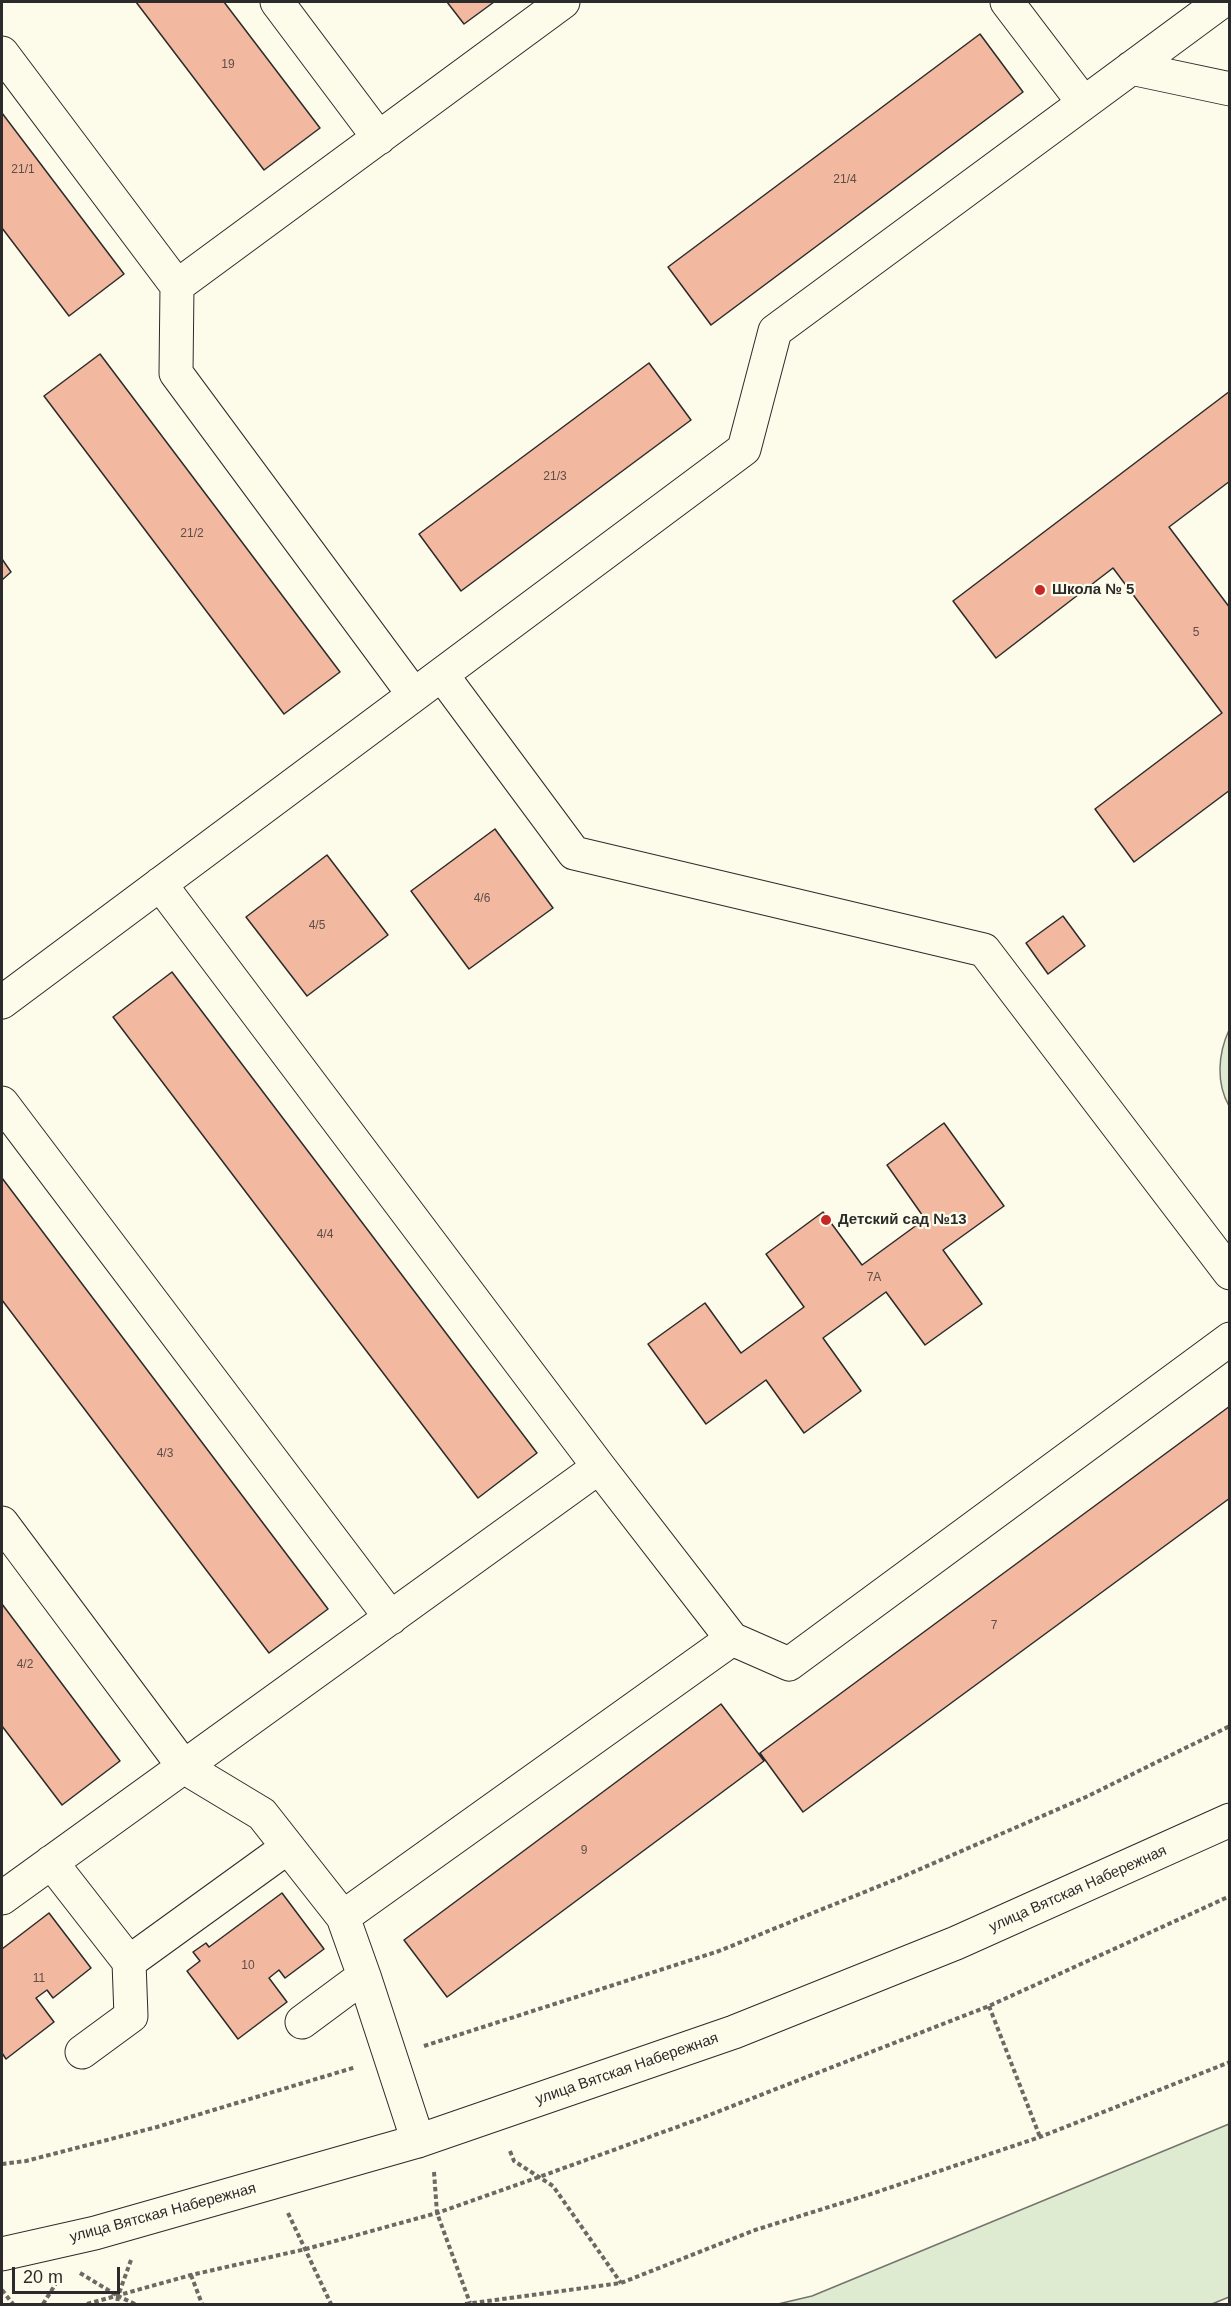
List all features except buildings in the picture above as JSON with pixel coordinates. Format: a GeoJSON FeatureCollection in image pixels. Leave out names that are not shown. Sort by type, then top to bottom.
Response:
{"type":"FeatureCollection","features":[{"type":"Feature","properties":{"kind":"street"},"geometry":{"type":"LineString","coordinates":[[277,2],[379,138]]}},
{"type":"Feature","properties":{"kind":"street"},"geometry":{"type":"LineString","coordinates":[[177,286],[563,2]]}},
{"type":"Feature","properties":{"kind":"street"},"geometry":{"type":"LineString","coordinates":[[1007,2],[1083,102]]}},
{"type":"Feature","properties":{"kind":"street"},"geometry":{"type":"LineString","coordinates":[[2,1002],[744,449],[775,332],[1221,2]]}},
{"type":"Feature","properties":{"kind":"street"},"geometry":{"type":"LineString","coordinates":[[2,53],[177,286],[176,373],[414,695]]}},
{"type":"Feature","properties":{"kind":"street"},"geometry":{"type":"LineString","coordinates":[[1131,68],[1230,89]]}},
{"type":"Feature","properties":{"kind":"street"},"geometry":{"type":"LineString","coordinates":[[442,675],[574,853],[984,950],[1230,1273]]}},
{"type":"Feature","properties":{"kind":"street"},"geometry":{"type":"LineString","coordinates":[[160,884],[598,1467],[732,1639],[789,1664],[1230,1340]]}},
{"type":"Feature","properties":{"kind":"street"},"geometry":{"type":"LineString","coordinates":[[2,1103],[391,1618]]}},
{"type":"Feature","properties":{"kind":"street"},"geometry":{"type":"LineString","coordinates":[[2,1898],[598,1467]]}},
{"type":"Feature","properties":{"kind":"street"},"geometry":{"type":"LineString","coordinates":[[2,1523],[184,1767],[262,1814],[343,1917],[392,2056],[418,2141]]}},
{"type":"Feature","properties":{"kind":"street"},"geometry":{"type":"LineString","coordinates":[[343,1917],[732,1639]]}},
{"type":"Feature","properties":{"kind":"street","name":"улица Вятская Набережная"},"geometry":{"type":"LineString","coordinates":[[2,2254],[95,2233],[418,2141],[734,2032],[956,1943],[1230,1820]]}},
{"type":"Feature","properties":{"kind":"street"},"geometry":{"type":"LineString","coordinates":[[129,1962],[288,1847]]}},
{"type":"Feature","properties":{"kind":"street"},"geometry":{"type":"LineString","coordinates":[[51,1862],[129,1962],[130,2016],[82,2052]]}},
{"type":"Feature","properties":{"kind":"street"},"geometry":{"type":"LineString","coordinates":[[302,2022],[364,1976]]}},
{"type":"Feature","properties":{"kind":"path"},"geometry":{"type":"LineString","coordinates":[[2,2164],[26,2161],[157,2127],[392,2056],[719,1951],[904,1876],[1086,1797],[1230,1726]]}},
{"type":"Feature","properties":{"kind":"path"},"geometry":{"type":"LineString","coordinates":[[87,2304],[191,2275],[306,2249],[436,2213],[538,2177],[699,2119],[989,2006],[1230,1896]]}},
{"type":"Feature","properties":{"kind":"path"},"geometry":{"type":"LineString","coordinates":[[989,2006],[1040,2137]]}},
{"type":"Feature","properties":{"kind":"path"},"geometry":{"type":"LineString","coordinates":[[434,2172],[436,2213],[468,2304],[621,2283],[755,2230],[1040,2137],[1230,2062]]}},
{"type":"Feature","properties":{"kind":"path"},"geometry":{"type":"LineString","coordinates":[[510,2151],[514,2161],[553,2186],[621,2283]]}},
{"type":"Feature","properties":{"kind":"path"},"geometry":{"type":"LineString","coordinates":[[287,2211],[331,2304]]}},
{"type":"Feature","properties":{"kind":"path"},"geometry":{"type":"LineString","coordinates":[[117,2304],[133,2253]]}},
{"type":"Feature","properties":{"kind":"path"},"geometry":{"type":"LineString","coordinates":[[74,2269],[135,2304]]}},
{"type":"Feature","properties":{"kind":"path"},"geometry":{"type":"LineString","coordinates":[[43,2304],[63,2272]]}},
{"type":"Feature","properties":{"kind":"path"},"geometry":{"type":"LineString","coordinates":[[191,2275],[202,2304]]}},
{"type":"Feature","properties":{"kind":"path"},"geometry":{"type":"LineString","coordinates":[[2,2290],[13,2304]]}},
{"type":"Feature","properties":{"kind":"green space"},"geometry":{"type":"Polygon","coordinates":[[[1229,1030],[1229,1106],[1222,1088],[1220,1068],[1225,1039],[1229,1030]]]}},
{"type":"Feature","properties":{"kind":"green space"},"geometry":{"type":"Polygon","coordinates":[[[1229,2124],[1229,2297],[1212,2304],[778,2304],[812,2296],[1229,2124]]]}},
{"type":"Feature","properties":{"kind":"place","name":"Школа № 5"},"geometry":{"type":"Point","coordinates":[1040,590]}},
{"type":"Feature","properties":{"kind":"place","name":"Детский сад №13"},"geometry":{"type":"Point","coordinates":[826,1220]}}]}
